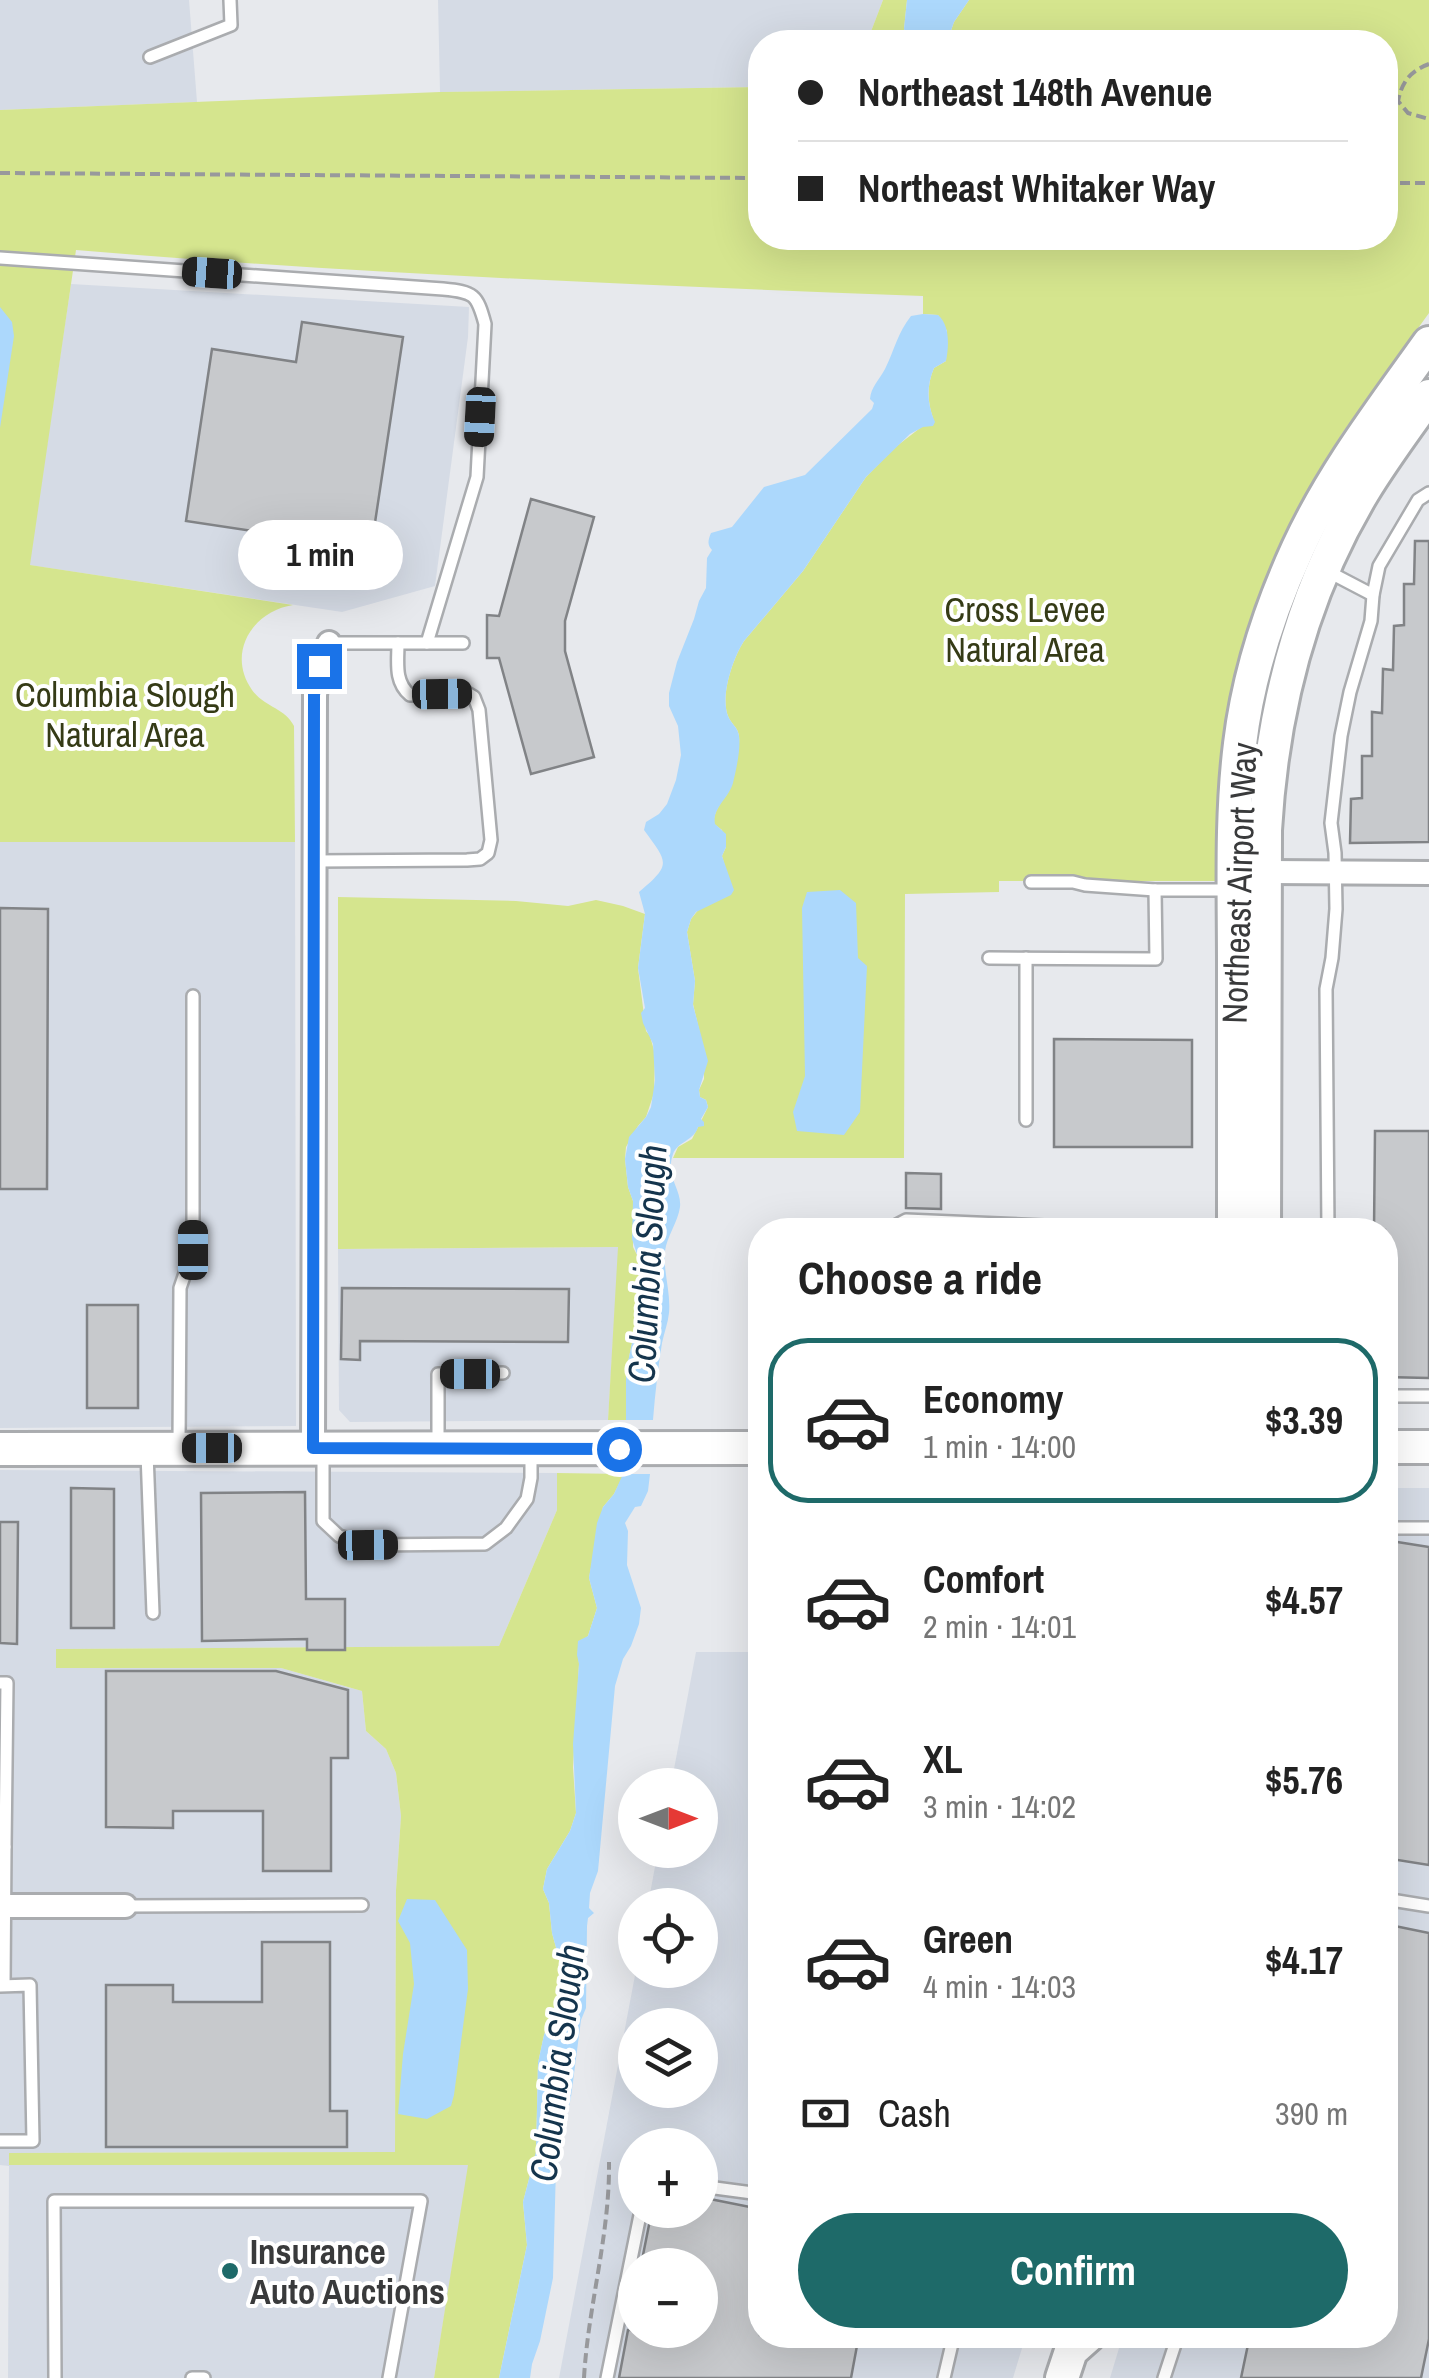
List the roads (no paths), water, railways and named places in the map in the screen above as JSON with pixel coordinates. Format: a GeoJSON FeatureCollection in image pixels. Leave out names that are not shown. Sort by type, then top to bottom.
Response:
{"type":"FeatureCollection","features":[{"type":"Feature","properties":{"kind":"main road","name":"Northeast Airport Way"},"geometry":{"type":"LineString","coordinates":[[1264,1218],[1250,881],[1240,744],[1254,673],[1298,548],[1343,467],[1429,343]]}},
{"type":"Feature","properties":{"kind":"main road","name":"Northeast Airport Way"},"geometry":{"type":"LineString","coordinates":[[1235,1218],[1250,881],[1278,712],[1300,630],[1324,569],[1364,491],[1429,396]]}},
{"type":"Feature","properties":{"kind":"main road"},"geometry":{"type":"LineString","coordinates":[[0,1449],[748,1448]]}},
{"type":"Feature","properties":{"kind":"main road"},"geometry":{"type":"LineString","coordinates":[[1398,1448],[1429,1448]]}},
{"type":"Feature","properties":{"kind":"street"},"geometry":{"type":"LineString","coordinates":[[318,1448],[314,695],[319,666],[329,642]]}},
{"type":"Feature","properties":{"kind":"street"},"geometry":{"type":"LineString","coordinates":[[1250,881],[1336,873],[1429,873]]}},
{"type":"Feature","properties":{"kind":"street"},"geometry":{"type":"LineString","coordinates":[[2,1906],[125,1906]]}},
{"type":"Feature","properties":{"kind":"lane"},"geometry":{"type":"LineString","coordinates":[[150,57],[230,26],[230,0]]}},
{"type":"Feature","properties":{"kind":"lane"},"geometry":{"type":"LineString","coordinates":[[0,258],[443,289],[467,292],[479,300],[485,324],[477,477],[426,642]]}},
{"type":"Feature","properties":{"kind":"lane"},"geometry":{"type":"LineString","coordinates":[[1328,1218],[1326,989],[1336,908],[1331,823],[1334,780],[1350,692],[1371,622],[1379,566],[1418,500],[1429,493]]}},
{"type":"Feature","properties":{"kind":"lane"},"geometry":{"type":"LineString","coordinates":[[1324,569],[1373,595]]}},
{"type":"Feature","properties":{"kind":"lane"},"geometry":{"type":"LineString","coordinates":[[329,642],[463,642]]}},
{"type":"Feature","properties":{"kind":"lane"},"geometry":{"type":"LineString","coordinates":[[314,861],[467,860],[480,859],[488,853],[491,840],[480,710],[469,694],[410,695],[399,682],[398,642]]}},
{"type":"Feature","properties":{"kind":"lane"},"geometry":{"type":"LineString","coordinates":[[1031,882],[1155,890],[1250,881]]}},
{"type":"Feature","properties":{"kind":"lane"},"geometry":{"type":"LineString","coordinates":[[990,958],[1156,959],[1155,890]]}},
{"type":"Feature","properties":{"kind":"lane"},"geometry":{"type":"LineString","coordinates":[[1026,958],[1026,1120]]}},
{"type":"Feature","properties":{"kind":"lane"},"geometry":{"type":"LineString","coordinates":[[153,1613],[163,1449],[180,1288],[193,1250],[194,996]]}},
{"type":"Feature","properties":{"kind":"lane"},"geometry":{"type":"LineString","coordinates":[[438,1449],[438,1374],[503,1373]]}},
{"type":"Feature","properties":{"kind":"lane"},"geometry":{"type":"LineString","coordinates":[[1398,1396],[1429,1396]]}},
{"type":"Feature","properties":{"kind":"lane"},"geometry":{"type":"LineString","coordinates":[[318,1448],[323,1521],[339,1536],[368,1545],[485,1544],[506,1528],[526,1499],[531,1449]]}},
{"type":"Feature","properties":{"kind":"lane"},"geometry":{"type":"LineString","coordinates":[[1398,1528],[1429,1528]]}},
{"type":"Feature","properties":{"kind":"lane"},"geometry":{"type":"LineString","coordinates":[[0,1683],[7,1683],[2,1986],[30,1985],[33,2140],[0,2142]]}},
{"type":"Feature","properties":{"kind":"lane"},"geometry":{"type":"LineString","coordinates":[[1398,1901],[1429,1906]]}},
{"type":"Feature","properties":{"kind":"lane"},"geometry":{"type":"LineString","coordinates":[[125,1906],[362,1906]]}},
{"type":"Feature","properties":{"kind":"lane"},"geometry":{"type":"LineString","coordinates":[[718,2188],[748,2192]]}},
{"type":"Feature","properties":{"kind":"lane"},"geometry":{"type":"LineString","coordinates":[[55,2378],[54,2201],[422,2201],[390,2378]]}},
{"type":"Feature","properties":{"kind":"lane"},"geometry":{"type":"LineString","coordinates":[[607,2378],[637,2228]]}},
{"type":"Feature","properties":{"kind":"lane"},"geometry":{"type":"LineString","coordinates":[[944,2378],[951,2348]]}},
{"type":"Feature","properties":{"kind":"lane"},"geometry":{"type":"LineString","coordinates":[[1164,2378],[1174,2348]]}},
{"type":"Feature","properties":{"kind":"lane"},"geometry":{"type":"LineString","coordinates":[[192,2378],[204,2378]]}},
{"type":"Feature","properties":{"kind":"water"},"geometry":{"type":"Polygon","coordinates":[[[907,0],[969,0],[951,30],[904,29],[907,0]]]}},
{"type":"Feature","properties":{"kind":"water"},"geometry":{"type":"Polygon","coordinates":[[[0,307],[12,322],[14,336],[0,428],[0,307]]]}},
{"type":"Feature","properties":{"kind":"water","name":"Columbia Slough"},"geometry":{"type":"Polygon","coordinates":[[[938,315],[948,336],[946,361],[934,368],[930,382],[933,426],[910,434],[866,477],[803,571],[744,641],[729,677],[726,708],[738,733],[739,753],[733,783],[718,808],[715,824],[726,834],[722,856],[734,890],[696,912],[687,932],[695,981],[693,1005],[708,1061],[699,1090],[708,1107],[701,1119],[704,1126],[678,1146],[671,1162],[680,1207],[665,1251],[669,1313],[653,1420],[626,1420],[626,1372],[642,1294],[632,1239],[633,1201],[625,1159],[629,1137],[651,1107],[655,1080],[653,1044],[641,1013],[645,1008],[638,968],[645,914],[639,892],[657,875],[663,863],[644,830],[646,822],[667,804],[676,780],[681,755],[669,693],[706,588],[707,558],[712,550],[709,538],[711,533],[732,527],[764,487],[805,475],[872,409],[872,391],[903,328],[911,316],[938,315]]]}},
{"type":"Feature","properties":{"kind":"water"},"geometry":{"type":"Polygon","coordinates":[[[840,890],[856,903],[858,958],[867,966],[860,1112],[844,1135],[797,1131],[793,1112],[805,1076],[802,908],[807,892],[840,890]]]}},
{"type":"Feature","properties":{"kind":"water","name":"Columbia Slough"},"geometry":{"type":"Polygon","coordinates":[[[623,1474],[650,1474],[641,1506],[635,1507],[625,1523],[627,1565],[641,1608],[639,1624],[615,1686],[598,1871],[590,1893],[589,1908],[594,1913],[587,1926],[586,2008],[556,2167],[553,2278],[530,2378],[499,2378],[527,2245],[523,2202],[536,2152],[538,2063],[559,1984],[560,1962],[543,1889],[547,1869],[576,1813],[573,1744],[578,1641],[588,1636],[597,1608],[589,1578],[597,1523],[623,1474]]]}},
{"type":"Feature","properties":{"kind":"water"},"geometry":{"type":"Polygon","coordinates":[[[407,1899],[435,1900],[467,1950],[468,1989],[454,2095],[451,2106],[427,2119],[398,2114],[414,1984],[410,1943],[398,1921],[407,1899]]]}},
{"type":"Feature","properties":{"kind":"place","name":"Insurance Auto Auctions"},"geometry":{"type":"Point","coordinates":[230,2271]}},
{"type":"Feature","properties":{"kind":"park label","name":"Cross Levee Natural Area"},"geometry":{"type":"Point","coordinates":[1025,629]}},
{"type":"Feature","properties":{"kind":"park label","name":"Columbia Slough Natural Area"},"geometry":{"type":"Point","coordinates":[125,714]}}]}
